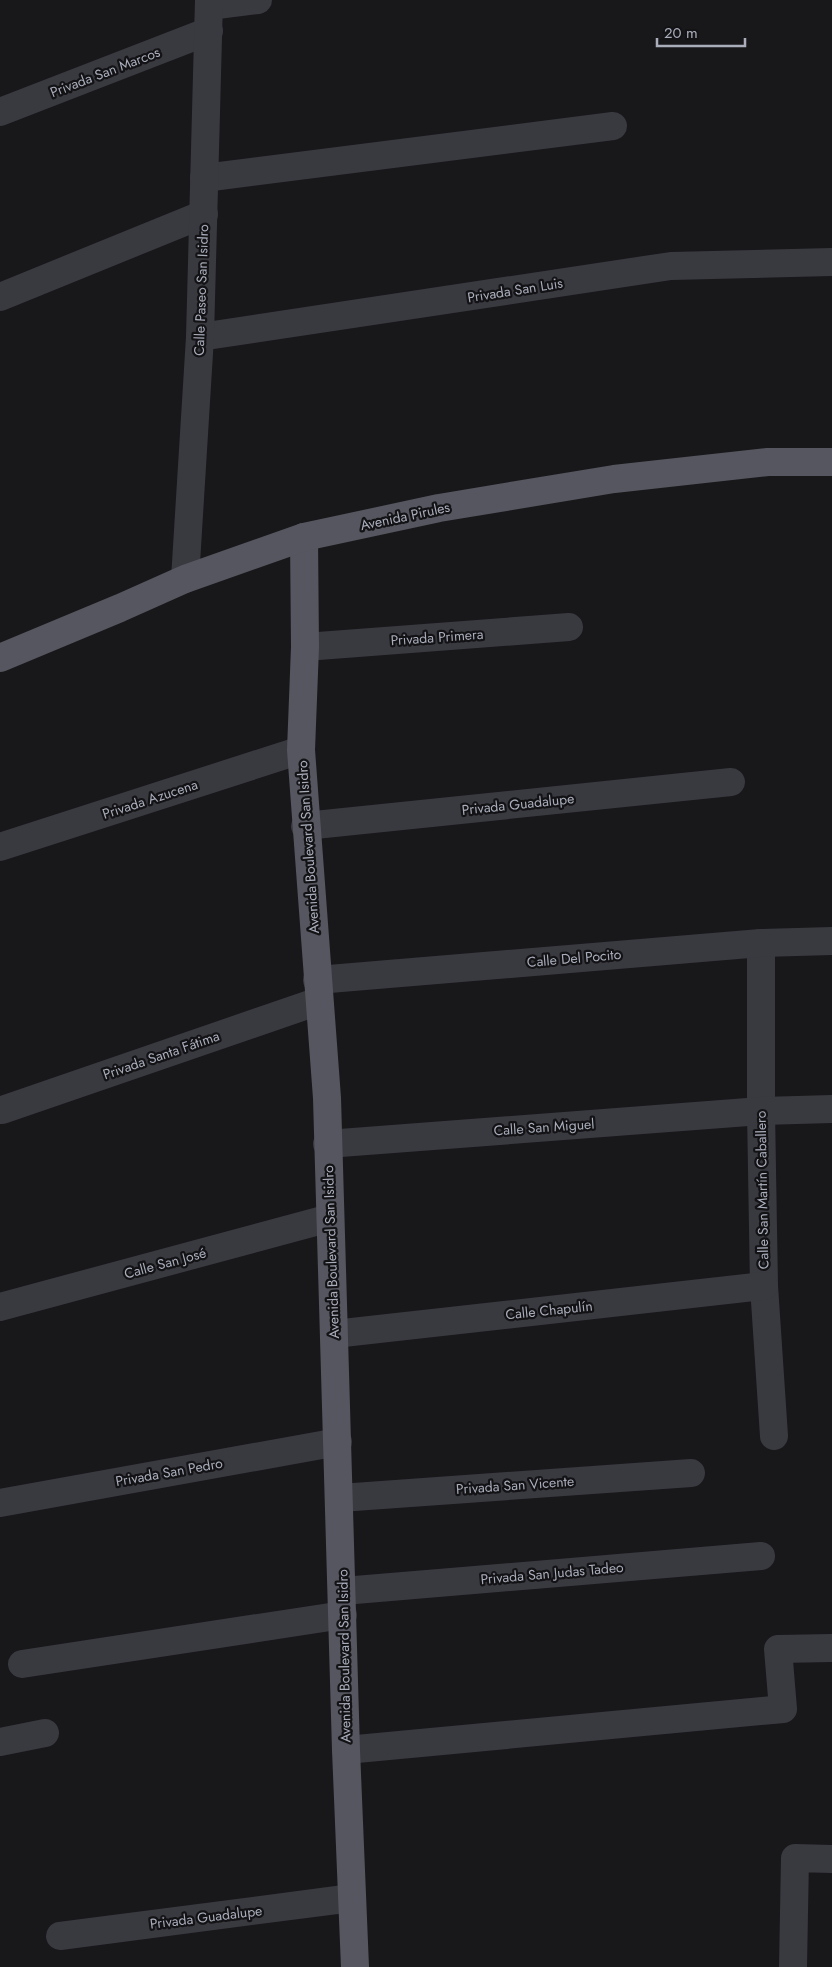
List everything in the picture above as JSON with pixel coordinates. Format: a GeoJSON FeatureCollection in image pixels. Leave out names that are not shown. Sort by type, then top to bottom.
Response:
{"type":"FeatureCollection","features":[{"type":"Feature","properties":{"kind":"main road","name":"Avenida Pirules"},"geometry":{"type":"LineString","coordinates":[[0,658],[185,579],[304,537],[439,508],[614,479],[768,462],[832,462]]}},
{"type":"Feature","properties":{"kind":"main road","name":"Avenida Boulevard San Isidro"},"geometry":{"type":"LineString","coordinates":[[304,537],[305,647],[301,750],[305,826],[327,1098],[346,1750],[355,1967]]}},
{"type":"Feature","properties":{"kind":"street","name":"Privada San Marcos"},"geometry":{"type":"LineString","coordinates":[[0,112],[209,12],[258,0]]}},
{"type":"Feature","properties":{"kind":"street","name":"Calle Paseo San Isidro"},"geometry":{"type":"LineString","coordinates":[[185,579],[200,337],[209,12]]}},
{"type":"Feature","properties":{"kind":"street"},"geometry":{"type":"LineString","coordinates":[[204,178],[613,126]]}},
{"type":"Feature","properties":{"kind":"street"},"geometry":{"type":"LineString","coordinates":[[0,297],[204,214]]}},
{"type":"Feature","properties":{"kind":"street","name":"Privada San Luis"},"geometry":{"type":"LineString","coordinates":[[200,337],[671,266],[832,262]]}},
{"type":"Feature","properties":{"kind":"street","name":"Privada Primera"},"geometry":{"type":"LineString","coordinates":[[305,647],[568,627]]}},
{"type":"Feature","properties":{"kind":"street","name":"Privada Azucena"},"geometry":{"type":"LineString","coordinates":[[0,847],[301,750]]}},
{"type":"Feature","properties":{"kind":"street","name":"Privada Guadalupe"},"geometry":{"type":"LineString","coordinates":[[305,826],[731,782]]}},
{"type":"Feature","properties":{"kind":"street","name":"Calle Del Pocito"},"geometry":{"type":"LineString","coordinates":[[318,990],[761,943],[832,941]]}},
{"type":"Feature","properties":{"kind":"street","name":"Calle San Martín Caballero"},"geometry":{"type":"LineString","coordinates":[[761,943],[764,1286],[774,1436]]}},
{"type":"Feature","properties":{"kind":"street","name":"Privada Santa Fátima"},"geometry":{"type":"LineString","coordinates":[[2,1110],[318,990]]}},
{"type":"Feature","properties":{"kind":"street","name":"Calle San Miguel"},"geometry":{"type":"LineString","coordinates":[[327,1144],[761,1111],[832,1109]]}},
{"type":"Feature","properties":{"kind":"street","name":"Calle San José"},"geometry":{"type":"LineString","coordinates":[[0,1307],[330,1218]]}},
{"type":"Feature","properties":{"kind":"street","name":"Calle Chapulín"},"geometry":{"type":"LineString","coordinates":[[334,1334],[764,1286]]}},
{"type":"Feature","properties":{"kind":"street","name":"Privada San Pedro"},"geometry":{"type":"LineString","coordinates":[[0,1503],[338,1442]]}},
{"type":"Feature","properties":{"kind":"street","name":"Privada San Vicente"},"geometry":{"type":"LineString","coordinates":[[340,1498],[691,1473]]}},
{"type":"Feature","properties":{"kind":"street","name":"Privada San Judas Tadeo"},"geometry":{"type":"LineString","coordinates":[[343,1603],[760,1556]]}},
{"type":"Feature","properties":{"kind":"street"},"geometry":{"type":"LineString","coordinates":[[22,1664],[343,1603]]}},
{"type":"Feature","properties":{"kind":"street"},"geometry":{"type":"LineString","coordinates":[[346,1750],[783,1709],[778,1649],[832,1648]]}},
{"type":"Feature","properties":{"kind":"street"},"geometry":{"type":"LineString","coordinates":[[0,1742],[45,1732]]}},
{"type":"Feature","properties":{"kind":"street"},"geometry":{"type":"LineString","coordinates":[[793,1967],[795,1858],[832,1859]]}},
{"type":"Feature","properties":{"kind":"street","name":"Privada Guadalupe"},"geometry":{"type":"LineString","coordinates":[[60,1936],[352,1898]]}}]}
